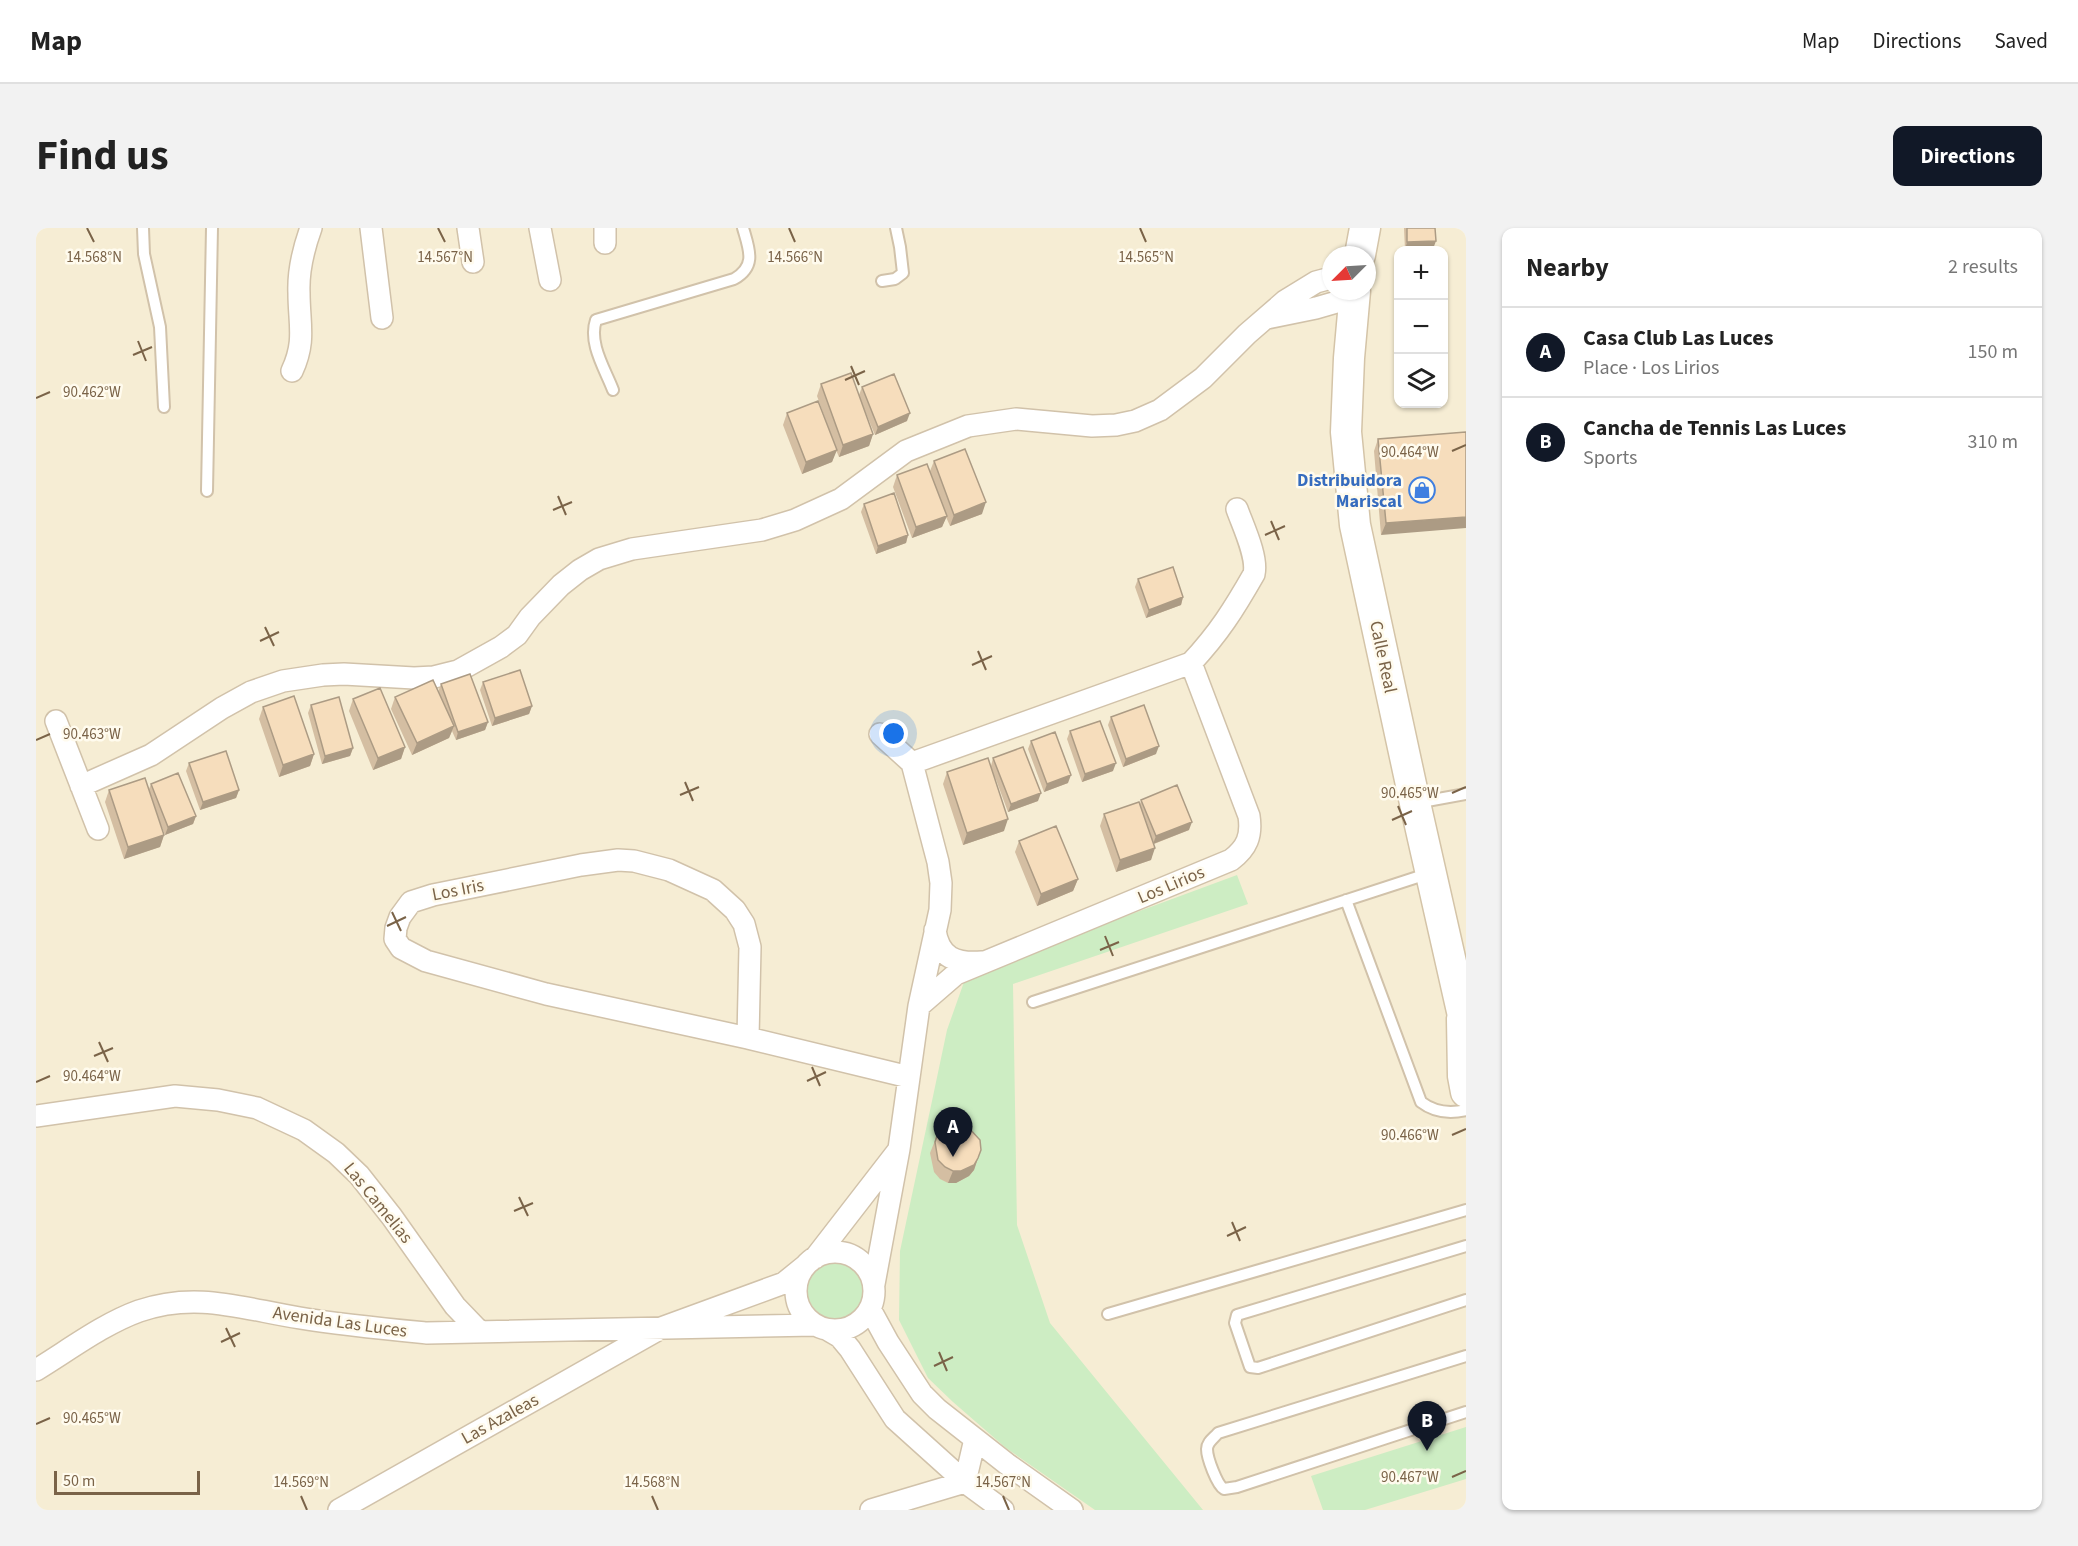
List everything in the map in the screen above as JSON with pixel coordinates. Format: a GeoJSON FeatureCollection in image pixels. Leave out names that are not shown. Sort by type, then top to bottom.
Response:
{"type":"FeatureCollection","features":[{"type":"Feature","properties":{"kind":"main road"},"geometry":{"type":"LineString","coordinates":[[1362,246],[1365,228]]}},
{"type":"Feature","properties":{"kind":"main road","name":"Calle Real"},"geometry":{"type":"LineString","coordinates":[[1354,300],[1348,358],[1346,432],[1355,525],[1414,803],[1465,1027],[1463,1076],[1466,1092]]}},
{"type":"Feature","properties":{"kind":"street"},"geometry":{"type":"LineString","coordinates":[[291,371],[302,341],[299,273],[301,255],[311,228]]}},
{"type":"Feature","properties":{"kind":"street"},"geometry":{"type":"LineString","coordinates":[[371,228],[382,318]]}},
{"type":"Feature","properties":{"kind":"street"},"geometry":{"type":"LineString","coordinates":[[468,228],[473,261]]}},
{"type":"Feature","properties":{"kind":"street"},"geometry":{"type":"LineString","coordinates":[[540,228],[550,280]]}},
{"type":"Feature","properties":{"kind":"street"},"geometry":{"type":"LineString","coordinates":[[81,786],[151,755],[222,708],[251,692],[283,681],[344,674],[434,677],[458,671],[501,647],[517,634],[561,585],[599,559],[632,549],[762,530],[795,520],[841,499],[906,451],[968,426],[1017,419],[1092,426],[1135,421],[1160,410],[1196,383],[1247,334],[1298,292],[1322,280]]}},
{"type":"Feature","properties":{"kind":"street"},"geometry":{"type":"LineString","coordinates":[[1267,318],[1309,310],[1338,300]]}},
{"type":"Feature","properties":{"kind":"street"},"geometry":{"type":"LineString","coordinates":[[912,763],[1191,663],[1218,632],[1254,574],[1256,567],[1254,558],[1237,509]]}},
{"type":"Feature","properties":{"kind":"street","name":"Los Lirios"},"geometry":{"type":"LineString","coordinates":[[919,1005],[956,974],[1231,860],[1249,842],[1250,816],[1191,663]]}},
{"type":"Feature","properties":{"kind":"street"},"geometry":{"type":"LineString","coordinates":[[56,721],[98,829]]}},
{"type":"Feature","properties":{"kind":"street"},"geometry":{"type":"LineString","coordinates":[[873,1284],[899,1149],[919,1005],[939,910],[941,883],[938,862],[912,763],[880,734]]}},
{"type":"Feature","properties":{"kind":"street","name":"Los Iris"},"geometry":{"type":"LineString","coordinates":[[748,1038],[750,947],[744,924],[735,910],[713,890],[669,870],[634,861],[618,860],[433,895],[411,902],[400,917],[396,928],[395,939],[401,948],[426,961],[546,994],[748,1038],[909,1077]]}},
{"type":"Feature","properties":{"kind":"street"},"geometry":{"type":"LineString","coordinates":[[935,930],[938,945],[950,958],[963,963],[985,962]]}},
{"type":"Feature","properties":{"kind":"street","name":"Las Camelias"},"geometry":{"type":"LineString","coordinates":[[36,1116],[175,1096],[218,1100],[257,1108],[304,1130],[336,1153],[359,1175],[455,1306],[480,1332]]}},
{"type":"Feature","properties":{"kind":"street"},"geometry":{"type":"LineString","coordinates":[[899,1149],[798,1278],[796,1291],[798,1305],[805,1316],[821,1328],[840,1337],[895,1419],[965,1482],[1003,1510]]}},
{"type":"Feature","properties":{"kind":"street"},"geometry":{"type":"LineString","coordinates":[[810,1262],[826,1253],[839,1252],[851,1256],[869,1272],[873,1284],[874,1297],[863,1319],[852,1327],[840,1330],[821,1328]]}},
{"type":"Feature","properties":{"kind":"street","name":"Avenida Las Luces"},"geometry":{"type":"LineString","coordinates":[[661,1328],[784,1283],[810,1262]]}},
{"type":"Feature","properties":{"kind":"street","name":"Avenida Las Luces"},"geometry":{"type":"LineString","coordinates":[[36,1370],[100,1331],[138,1312],[160,1305],[187,1302],[217,1302],[298,1318],[427,1334],[661,1328],[821,1328]]}},
{"type":"Feature","properties":{"kind":"street"},"geometry":{"type":"LineString","coordinates":[[870,1309],[899,1360],[922,1394],[975,1439],[1072,1510]]}},
{"type":"Feature","properties":{"kind":"street","name":"Las Azaleas"},"geometry":{"type":"LineString","coordinates":[[339,1510],[661,1328]]}},
{"type":"Feature","properties":{"kind":"street"},"geometry":{"type":"LineString","coordinates":[[965,1482],[975,1439]]}},
{"type":"Feature","properties":{"kind":"street"},"geometry":{"type":"LineString","coordinates":[[871,1510],[965,1482]]}},
{"type":"Feature","properties":{"kind":"lane"},"geometry":{"type":"LineString","coordinates":[[143,228],[144,254],[160,327],[164,407]]}},
{"type":"Feature","properties":{"kind":"lane"},"geometry":{"type":"LineString","coordinates":[[207,491],[212,228]]}},
{"type":"Feature","properties":{"kind":"lane"},"geometry":{"type":"LineString","coordinates":[[613,390],[593,339],[596,320],[734,279],[743,274],[749,265],[750,253],[743,228]]}},
{"type":"Feature","properties":{"kind":"lane"},"geometry":{"type":"LineString","coordinates":[[882,281],[895,279],[903,273],[896,228]]}},
{"type":"Feature","properties":{"kind":"lane"},"geometry":{"type":"LineString","coordinates":[[1414,803],[1466,794]]}},
{"type":"Feature","properties":{"kind":"lane"},"geometry":{"type":"LineString","coordinates":[[1033,1002],[1431,873]]}},
{"type":"Feature","properties":{"kind":"lane"},"geometry":{"type":"LineString","coordinates":[[1346,900],[1421,1102],[1439,1111],[1466,1110]]}},
{"type":"Feature","properties":{"kind":"lane"},"geometry":{"type":"LineString","coordinates":[[1108,1314],[1466,1209]]}},
{"type":"Feature","properties":{"kind":"lane"},"geometry":{"type":"LineString","coordinates":[[1466,1246],[1237,1315],[1234,1323],[1250,1367],[1258,1368],[1466,1299]]}},
{"type":"Feature","properties":{"kind":"lane"},"geometry":{"type":"LineString","coordinates":[[1466,1356],[1218,1433],[1209,1442],[1207,1450],[1218,1485],[1224,1489],[1466,1412]]}},
{"type":"Feature","properties":{"kind":"shaded area"},"geometry":{"type":"Polygon","coordinates":[[[36,228],[1466,228],[1466,1510],[36,1510],[36,228]]]}},
{"type":"Feature","properties":{"kind":"green space"},"geometry":{"type":"Polygon","coordinates":[[[1237,875],[1248,904],[1013,984],[1017,1225],[1050,1323],[1203,1510],[1095,1510],[1006,1448],[928,1378],[899,1320],[900,1251],[947,1030],[964,982],[975,972],[1237,875]]]}},
{"type":"Feature","properties":{"kind":"green space"},"geometry":{"type":"Polygon","coordinates":[[[837,1259],[858,1268],[867,1289],[858,1310],[837,1319],[816,1310],[807,1289],[816,1268],[837,1259]]]}},
{"type":"Feature","properties":{"kind":"green space"},"geometry":{"type":"Polygon","coordinates":[[[1466,1427],[1466,1479],[1365,1510],[1323,1510],[1311,1476],[1466,1427]]]}},
{"type":"Feature","properties":{"kind":"building"},"geometry":{"type":"Polygon","coordinates":[[[1407,228],[1435,228],[1436,241],[1407,242],[1407,228]]]}},
{"type":"Feature","properties":{"kind":"building"},"geometry":{"type":"Polygon","coordinates":[[[851,373],[873,434],[843,445],[821,384],[851,373]]]}},
{"type":"Feature","properties":{"kind":"building"},"geometry":{"type":"Polygon","coordinates":[[[894,374],[910,413],[878,427],[862,387],[894,374]]]}},
{"type":"Feature","properties":{"kind":"building"},"geometry":{"type":"Polygon","coordinates":[[[818,401],[837,450],[806,462],[787,413],[818,401]]]}},
{"type":"Feature","properties":{"kind":"building","name":"Distribuidora Mariscal"},"geometry":{"type":"Polygon","coordinates":[[[1466,432],[1466,517],[1386,523],[1378,439],[1466,432]]]}},
{"type":"Feature","properties":{"kind":"building"},"geometry":{"type":"Polygon","coordinates":[[[965,449],[986,502],[954,515],[934,461],[965,449]]]}},
{"type":"Feature","properties":{"kind":"building"},"geometry":{"type":"Polygon","coordinates":[[[927,464],[947,516],[916,527],[897,475],[927,464]]]}},
{"type":"Feature","properties":{"kind":"building"},"geometry":{"type":"Polygon","coordinates":[[[894,493],[908,535],[878,546],[864,504],[894,493]]]}},
{"type":"Feature","properties":{"kind":"building"},"geometry":{"type":"Polygon","coordinates":[[[1173,567],[1183,597],[1149,610],[1138,579],[1173,567]]]}},
{"type":"Feature","properties":{"kind":"building"},"geometry":{"type":"Polygon","coordinates":[[[520,670],[532,706],[495,718],[483,682],[520,670]]]}},
{"type":"Feature","properties":{"kind":"building"},"geometry":{"type":"Polygon","coordinates":[[[470,674],[488,722],[458,732],[441,684],[470,674]]]}},
{"type":"Feature","properties":{"kind":"building"},"geometry":{"type":"Polygon","coordinates":[[[433,680],[454,726],[417,743],[395,697],[433,680]]]}},
{"type":"Feature","properties":{"kind":"building"},"geometry":{"type":"Polygon","coordinates":[[[380,688],[405,747],[378,758],[353,699],[380,688]]]}},
{"type":"Feature","properties":{"kind":"building"},"geometry":{"type":"Polygon","coordinates":[[[294,696],[314,754],[283,765],[263,707],[294,696]]]}},
{"type":"Feature","properties":{"kind":"building"},"geometry":{"type":"Polygon","coordinates":[[[339,697],[353,748],[325,756],[311,705],[339,697]]]}},
{"type":"Feature","properties":{"kind":"building"},"geometry":{"type":"Polygon","coordinates":[[[1144,705],[1159,746],[1126,759],[1111,717],[1144,705]]]}},
{"type":"Feature","properties":{"kind":"building"},"geometry":{"type":"Polygon","coordinates":[[[1100,721],[1116,763],[1085,774],[1070,731],[1100,721]]]}},
{"type":"Feature","properties":{"kind":"building"},"geometry":{"type":"Polygon","coordinates":[[[1055,732],[1071,775],[1047,784],[1031,741],[1055,732]]]}},
{"type":"Feature","properties":{"kind":"building"},"geometry":{"type":"Polygon","coordinates":[[[1023,747],[1041,793],[1011,804],[993,758],[1023,747]]]}},
{"type":"Feature","properties":{"kind":"building"},"geometry":{"type":"Polygon","coordinates":[[[226,751],[239,790],[203,802],[189,763],[226,751]]]}},
{"type":"Feature","properties":{"kind":"building"},"geometry":{"type":"Polygon","coordinates":[[[988,758],[1008,819],[967,833],[947,772],[988,758]]]}},
{"type":"Feature","properties":{"kind":"building"},"geometry":{"type":"Polygon","coordinates":[[[178,773],[196,816],[168,827],[151,784],[178,773]]]}},
{"type":"Feature","properties":{"kind":"building"},"geometry":{"type":"Polygon","coordinates":[[[145,778],[164,835],[128,847],[109,790],[145,778]]]}},
{"type":"Feature","properties":{"kind":"building"},"geometry":{"type":"Polygon","coordinates":[[[1177,785],[1192,822],[1156,836],[1141,800],[1177,785]]]}},
{"type":"Feature","properties":{"kind":"building"},"geometry":{"type":"Polygon","coordinates":[[[1139,802],[1155,848],[1120,860],[1104,814],[1139,802]]]}},
{"type":"Feature","properties":{"kind":"building"},"geometry":{"type":"Polygon","coordinates":[[[1056,826],[1078,879],[1041,894],[1019,841],[1056,826]]]}},
{"type":"Feature","properties":{"kind":"building"},"geometry":{"type":"Polygon","coordinates":[[[961,1124],[969,1128],[980,1140],[981,1150],[974,1165],[961,1171],[953,1171],[938,1160],[935,1142],[938,1133],[945,1127],[961,1124]]]}},
{"type":"Feature","properties":{"kind":"place","name":"Distribuidora Mariscal"},"geometry":{"type":"Point","coordinates":[1422,490]}},
{"type":"Feature","properties":{"kind":"place","name":"Casa Club Las Luces"},"geometry":{"type":"Point","coordinates":[953,1157]}},
{"type":"Feature","properties":{"kind":"place","name":"Cancha de Tennis Las Luces"},"geometry":{"type":"Point","coordinates":[1427,1451]}}]}
